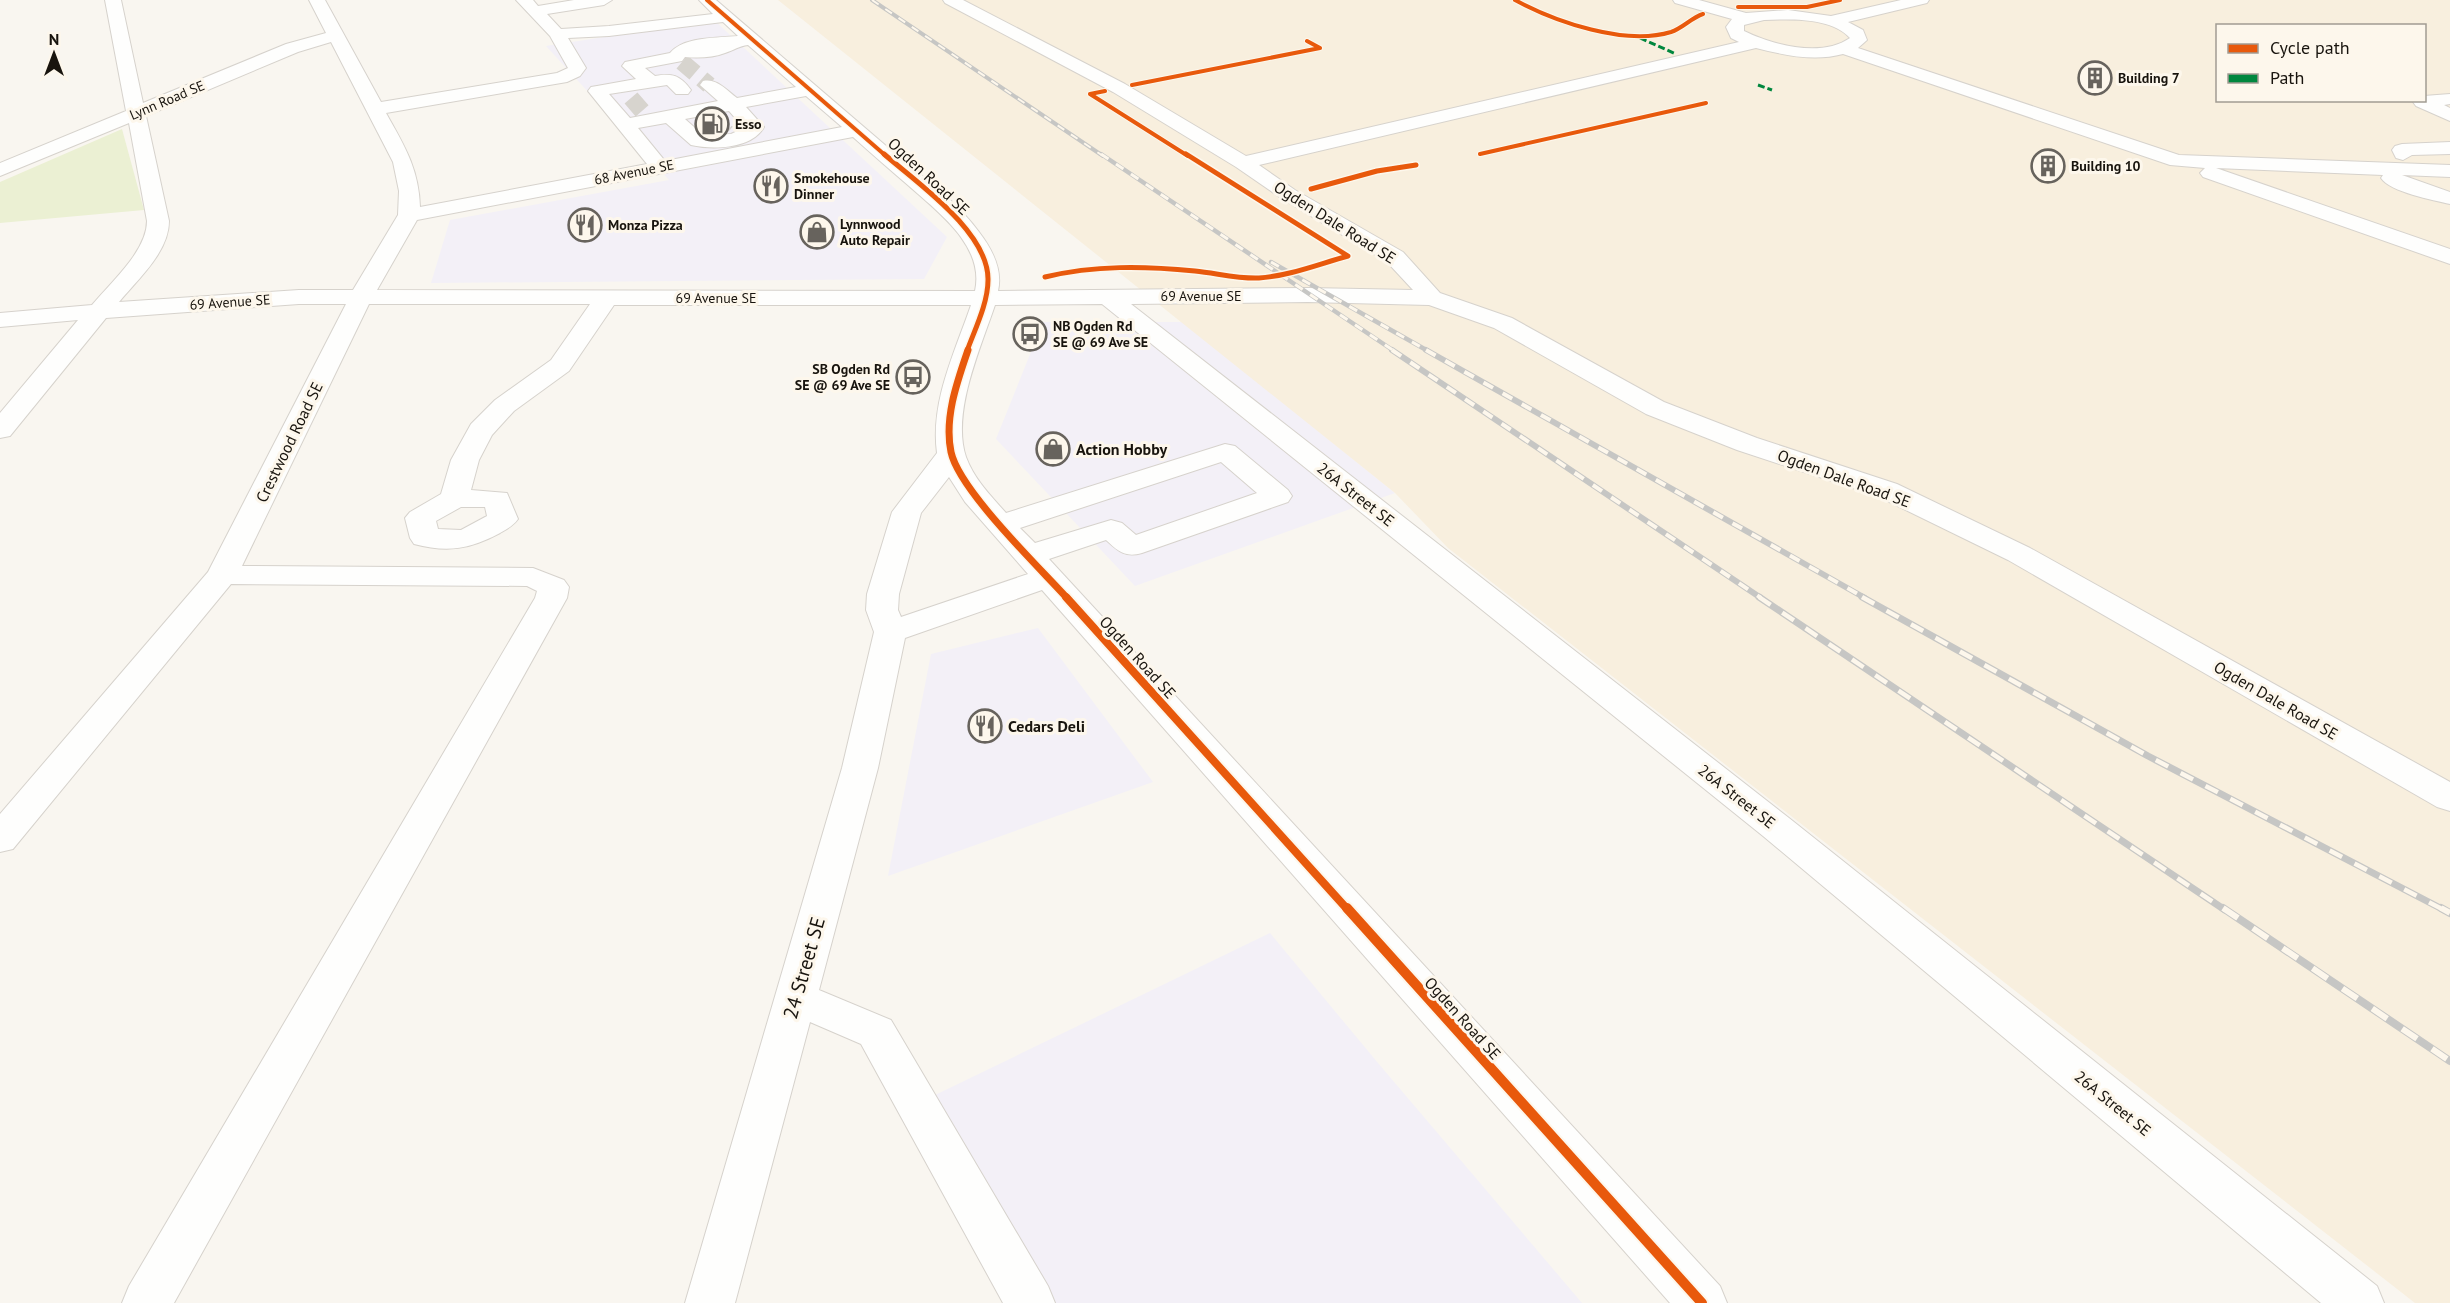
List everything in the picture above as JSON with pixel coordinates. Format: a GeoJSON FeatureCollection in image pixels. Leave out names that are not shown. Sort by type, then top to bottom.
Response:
{"type":"FeatureCollection","features":[{"type":"Feature","properties":{"kind":"street"},"geometry":{"type":"LineString","coordinates":[[0,430],[96,311],[148,252],[158,234],[158,221],[113,0]]}},
{"type":"Feature","properties":{"kind":"street"},"geometry":{"type":"LineString","coordinates":[[317,0],[403,162],[409,191],[409,215]]}},
{"type":"Feature","properties":{"kind":"street"},"geometry":{"type":"LineString","coordinates":[[530,6],[604,0]]}},
{"type":"Feature","properties":{"kind":"street","name":"Ogden Road SE"},"geometry":{"type":"LineString","coordinates":[[707,0],[859,130],[961,223],[984,258],[988,276],[985,298],[960,378],[951,416],[951,453],[975,496],[1702,1303]]}},
{"type":"Feature","properties":{"kind":"street","name":"Ogden Dale Road SE"},"geometry":{"type":"LineString","coordinates":[[951,0],[1119,88],[1243,163],[1288,194],[1395,257],[1432,298],[1503,323],[1655,408],[1746,444],[1887,490],[2019,554],[2450,798]]}},
{"type":"Feature","properties":{"kind":"street"},"geometry":{"type":"LineString","coordinates":[[1680,0],[1746,18],[1782,15],[1831,21],[1849,28],[1857,34],[1859,40],[1855,45],[1844,49],[1806,52],[1755,43],[1737,34],[1734,27],[1746,18]]}},
{"type":"Feature","properties":{"kind":"street"},"geometry":{"type":"LineString","coordinates":[[1831,21],[1921,0]]}},
{"type":"Feature","properties":{"kind":"street"},"geometry":{"type":"LineString","coordinates":[[374,110],[561,78],[574,72],[577,68],[557,34],[530,6]]}},
{"type":"Feature","properties":{"kind":"street"},"geometry":{"type":"LineString","coordinates":[[557,34],[609,31],[727,17]]}},
{"type":"Feature","properties":{"kind":"street","name":"Lynn Road SE"},"geometry":{"type":"LineString","coordinates":[[0,170],[292,48],[335,36]]}},
{"type":"Feature","properties":{"kind":"street"},"geometry":{"type":"LineString","coordinates":[[631,66],[679,57],[691,47],[716,43],[730,44],[754,39]]}},
{"type":"Feature","properties":{"kind":"street"},"geometry":{"type":"LineString","coordinates":[[1243,163],[1755,43]]}},
{"type":"Feature","properties":{"kind":"street"},"geometry":{"type":"LineString","coordinates":[[1844,49],[2177,161],[2450,257]]}},
{"type":"Feature","properties":{"kind":"street"},"geometry":{"type":"LineString","coordinates":[[616,53],[651,82],[691,99],[733,104],[812,89]]}},
{"type":"Feature","properties":{"kind":"street"},"geometry":{"type":"LineString","coordinates":[[625,125],[651,82]]}},
{"type":"Feature","properties":{"kind":"street"},"geometry":{"type":"LineString","coordinates":[[646,150],[698,141],[736,142],[752,131],[754,127],[733,104],[709,85]]}},
{"type":"Feature","properties":{"kind":"street"},"geometry":{"type":"LineString","coordinates":[[660,167],[597,91],[670,116],[698,141]]}},
{"type":"Feature","properties":{"kind":"street"},"geometry":{"type":"LineString","coordinates":[[670,116],[691,99]]}},
{"type":"Feature","properties":{"kind":"street"},"geometry":{"type":"LineString","coordinates":[[2426,102],[2450,99]]}},
{"type":"Feature","properties":{"kind":"street"},"geometry":{"type":"LineString","coordinates":[[2422,102],[2450,115]]}},
{"type":"Feature","properties":{"kind":"street","name":"68 Avenue SE"},"geometry":{"type":"LineString","coordinates":[[409,215],[660,167],[736,142],[859,130]]}},
{"type":"Feature","properties":{"kind":"street"},"geometry":{"type":"LineString","coordinates":[[2264,165],[2294,144]]}},
{"type":"Feature","properties":{"kind":"street"},"geometry":{"type":"LineString","coordinates":[[2380,149],[2450,148]]}},
{"type":"Feature","properties":{"kind":"street"},"geometry":{"type":"LineString","coordinates":[[2402,150],[2406,170]]}},
{"type":"Feature","properties":{"kind":"street"},"geometry":{"type":"LineString","coordinates":[[2177,161],[2450,171]]}},
{"type":"Feature","properties":{"kind":"street"},"geometry":{"type":"LineString","coordinates":[[2368,168],[2420,190],[2450,198]]}},
{"type":"Feature","properties":{"kind":"street","name":"Crestwood Road SE"},"geometry":{"type":"LineString","coordinates":[[0,839],[184,623],[222,575],[361,297],[409,215]]}},
{"type":"Feature","properties":{"kind":"street","name":"69 Avenue SE"},"geometry":{"type":"LineString","coordinates":[[0,320],[249,300],[361,297],[985,298],[1308,295],[1432,298]]}},
{"type":"Feature","properties":{"kind":"street","name":"26A Street SE"},"geometry":{"type":"LineString","coordinates":[[1108,297],[1776,827],[2359,1303]]}},
{"type":"Feature","properties":{"kind":"street"},"geometry":{"type":"LineString","coordinates":[[455,498],[460,469],[484,424],[552,373],[564,360],[606,298]]}},
{"type":"Feature","properties":{"kind":"street"},"geometry":{"type":"LineString","coordinates":[[1000,524],[1080,498],[1225,452],[1278,496],[1131,547],[1080,498]]}},
{"type":"Feature","properties":{"kind":"street","name":"24 Street SE"},"geometry":{"type":"LineString","coordinates":[[710,1303],[860,768],[890,632],[882,610],[884,594],[907,512],[951,453]]}},
{"type":"Feature","properties":{"kind":"street"},"geometry":{"type":"LineString","coordinates":[[890,632],[1038,566],[1111,529]]}},
{"type":"Feature","properties":{"kind":"street"},"geometry":{"type":"LineString","coordinates":[[147,1303],[551,598],[553,586],[533,577],[222,575]]}},
{"type":"Feature","properties":{"kind":"street"},"geometry":{"type":"LineString","coordinates":[[795,998],[876,1032],[1030,1303]]}},
{"type":"Feature","properties":{"kind":"shaded area"},"geometry":{"type":"Polygon","coordinates":[[[778,0],[2450,0],[2450,1303],[2415,1303],[1448,548],[1395,493],[778,0]]]}},
{"type":"Feature","properties":{"kind":"shaded area"},"geometry":{"type":"Polygon","coordinates":[[[714,20],[947,237],[924,279],[431,283],[450,220],[669,180],[546,46],[714,20]]]}},
{"type":"Feature","properties":{"kind":"shaded area"},"geometry":{"type":"Polygon","coordinates":[[[1043,322],[1183,322],[1395,493],[1135,586],[996,439],[1043,322]]]}},
{"type":"Feature","properties":{"kind":"shaded area"},"geometry":{"type":"Polygon","coordinates":[[[1038,628],[1153,782],[888,876],[931,654],[1038,628]]]}},
{"type":"Feature","properties":{"kind":"shaded area"},"geometry":{"type":"Polygon","coordinates":[[[1270,933],[1582,1303],[1046,1303],[933,1096],[1270,933]]]}},
{"type":"Feature","properties":{"kind":"green space"},"geometry":{"type":"Polygon","coordinates":[[[122,129],[144,210],[0,223],[0,182],[122,129]]]}},
{"type":"Feature","properties":{"kind":"tunnel"},"geometry":{"type":"LineString","coordinates":[[682,62],[709,85]]}},
{"type":"Feature","properties":{"kind":"tunnel"},"geometry":{"type":"LineString","coordinates":[[631,98],[644,113]]}},
{"type":"Feature","properties":{"kind":"tunnel"},"geometry":{"type":"LineString","coordinates":[[707,114],[727,133]]}},
{"type":"Feature","properties":{"kind":"railway"},"geometry":{"type":"LineString","coordinates":[[872,0],[1103,156]]}},
{"type":"Feature","properties":{"kind":"railway"},"geometry":{"type":"LineString","coordinates":[[1101,154],[1394,351]]}},
{"type":"Feature","properties":{"kind":"railway"},"geometry":{"type":"LineString","coordinates":[[1271,262],[1428,351]]}},
{"type":"Feature","properties":{"kind":"railway"},"geometry":{"type":"LineString","coordinates":[[1392,350],[1761,598]]}},
{"type":"Feature","properties":{"kind":"railway"},"geometry":{"type":"LineString","coordinates":[[1426,350],[1865,598]]}},
{"type":"Feature","properties":{"kind":"railway"},"geometry":{"type":"LineString","coordinates":[[1759,597],[2225,910]]}},
{"type":"Feature","properties":{"kind":"railway"},"geometry":{"type":"LineString","coordinates":[[1862,597],[2148,756],[2444,910]]}},
{"type":"Feature","properties":{"kind":"railway"},"geometry":{"type":"LineString","coordinates":[[2223,908],[2450,1061]]}},
{"type":"Feature","properties":{"kind":"railway"},"geometry":{"type":"LineString","coordinates":[[2441,908],[2450,913]]}},
{"type":"Feature","properties":{"kind":"marked path"},"geometry":{"type":"LineString","coordinates":[[1640,38],[1676,54]]}},
{"type":"Feature","properties":{"kind":"marked path"},"geometry":{"type":"LineString","coordinates":[[1758,85],[1772,90]]}},
{"type":"Feature","properties":{"kind":"cycle path"},"geometry":{"type":"LineString","coordinates":[[707,0],[947,209],[978,247],[986,264],[988,286],[956,387],[949,437],[955,463],[975,496],[1702,1303]]}},
{"type":"Feature","properties":{"kind":"cycle path"},"geometry":{"type":"LineString","coordinates":[[1515,0],[1529,8],[1569,23],[1636,36],[1671,32],[1703,14]]}},
{"type":"Feature","properties":{"kind":"cycle path"},"geometry":{"type":"LineString","coordinates":[[1738,7],[1807,7],[1840,0]]}},
{"type":"Feature","properties":{"kind":"cycle path"},"geometry":{"type":"LineString","coordinates":[[1132,85],[1320,48],[1307,41]]}},
{"type":"Feature","properties":{"kind":"cycle path"},"geometry":{"type":"LineString","coordinates":[[1045,277],[1082,269],[1138,267],[1259,278],[1293,272],[1348,256],[1090,94],[1105,91]]}},
{"type":"Feature","properties":{"kind":"cycle path"},"geometry":{"type":"LineString","coordinates":[[1480,154],[1706,103]]}},
{"type":"Feature","properties":{"kind":"cycle path"},"geometry":{"type":"LineString","coordinates":[[1311,189],[1377,171],[1416,165]]}},
{"type":"Feature","properties":{"kind":"place","name":"Building 7"},"geometry":{"type":"Point","coordinates":[2095,78]}},
{"type":"Feature","properties":{"kind":"place","name":"Esso"},"geometry":{"type":"Point","coordinates":[712,124]}},
{"type":"Feature","properties":{"kind":"place","name":"Building 10"},"geometry":{"type":"Point","coordinates":[2048,166]}},
{"type":"Feature","properties":{"kind":"place","name":"Smokehouse Dinner"},"geometry":{"type":"Point","coordinates":[771,186]}},
{"type":"Feature","properties":{"kind":"place","name":"Monza Pizza"},"geometry":{"type":"Point","coordinates":[585,225]}},
{"type":"Feature","properties":{"kind":"place","name":"Lynnwood Auto Repair"},"geometry":{"type":"Point","coordinates":[817,232]}},
{"type":"Feature","properties":{"kind":"place","name":"NB Ogden Rd SE @ 69 Ave SE"},"geometry":{"type":"Point","coordinates":[1030,334]}},
{"type":"Feature","properties":{"kind":"place","name":"SB Ogden Rd SE @ 69 Ave SE"},"geometry":{"type":"Point","coordinates":[913,377]}},
{"type":"Feature","properties":{"kind":"place","name":"Action Hobby"},"geometry":{"type":"Point","coordinates":[1053,449]}},
{"type":"Feature","properties":{"kind":"place","name":"Cedars Deli"},"geometry":{"type":"Point","coordinates":[985,726]}}]}
